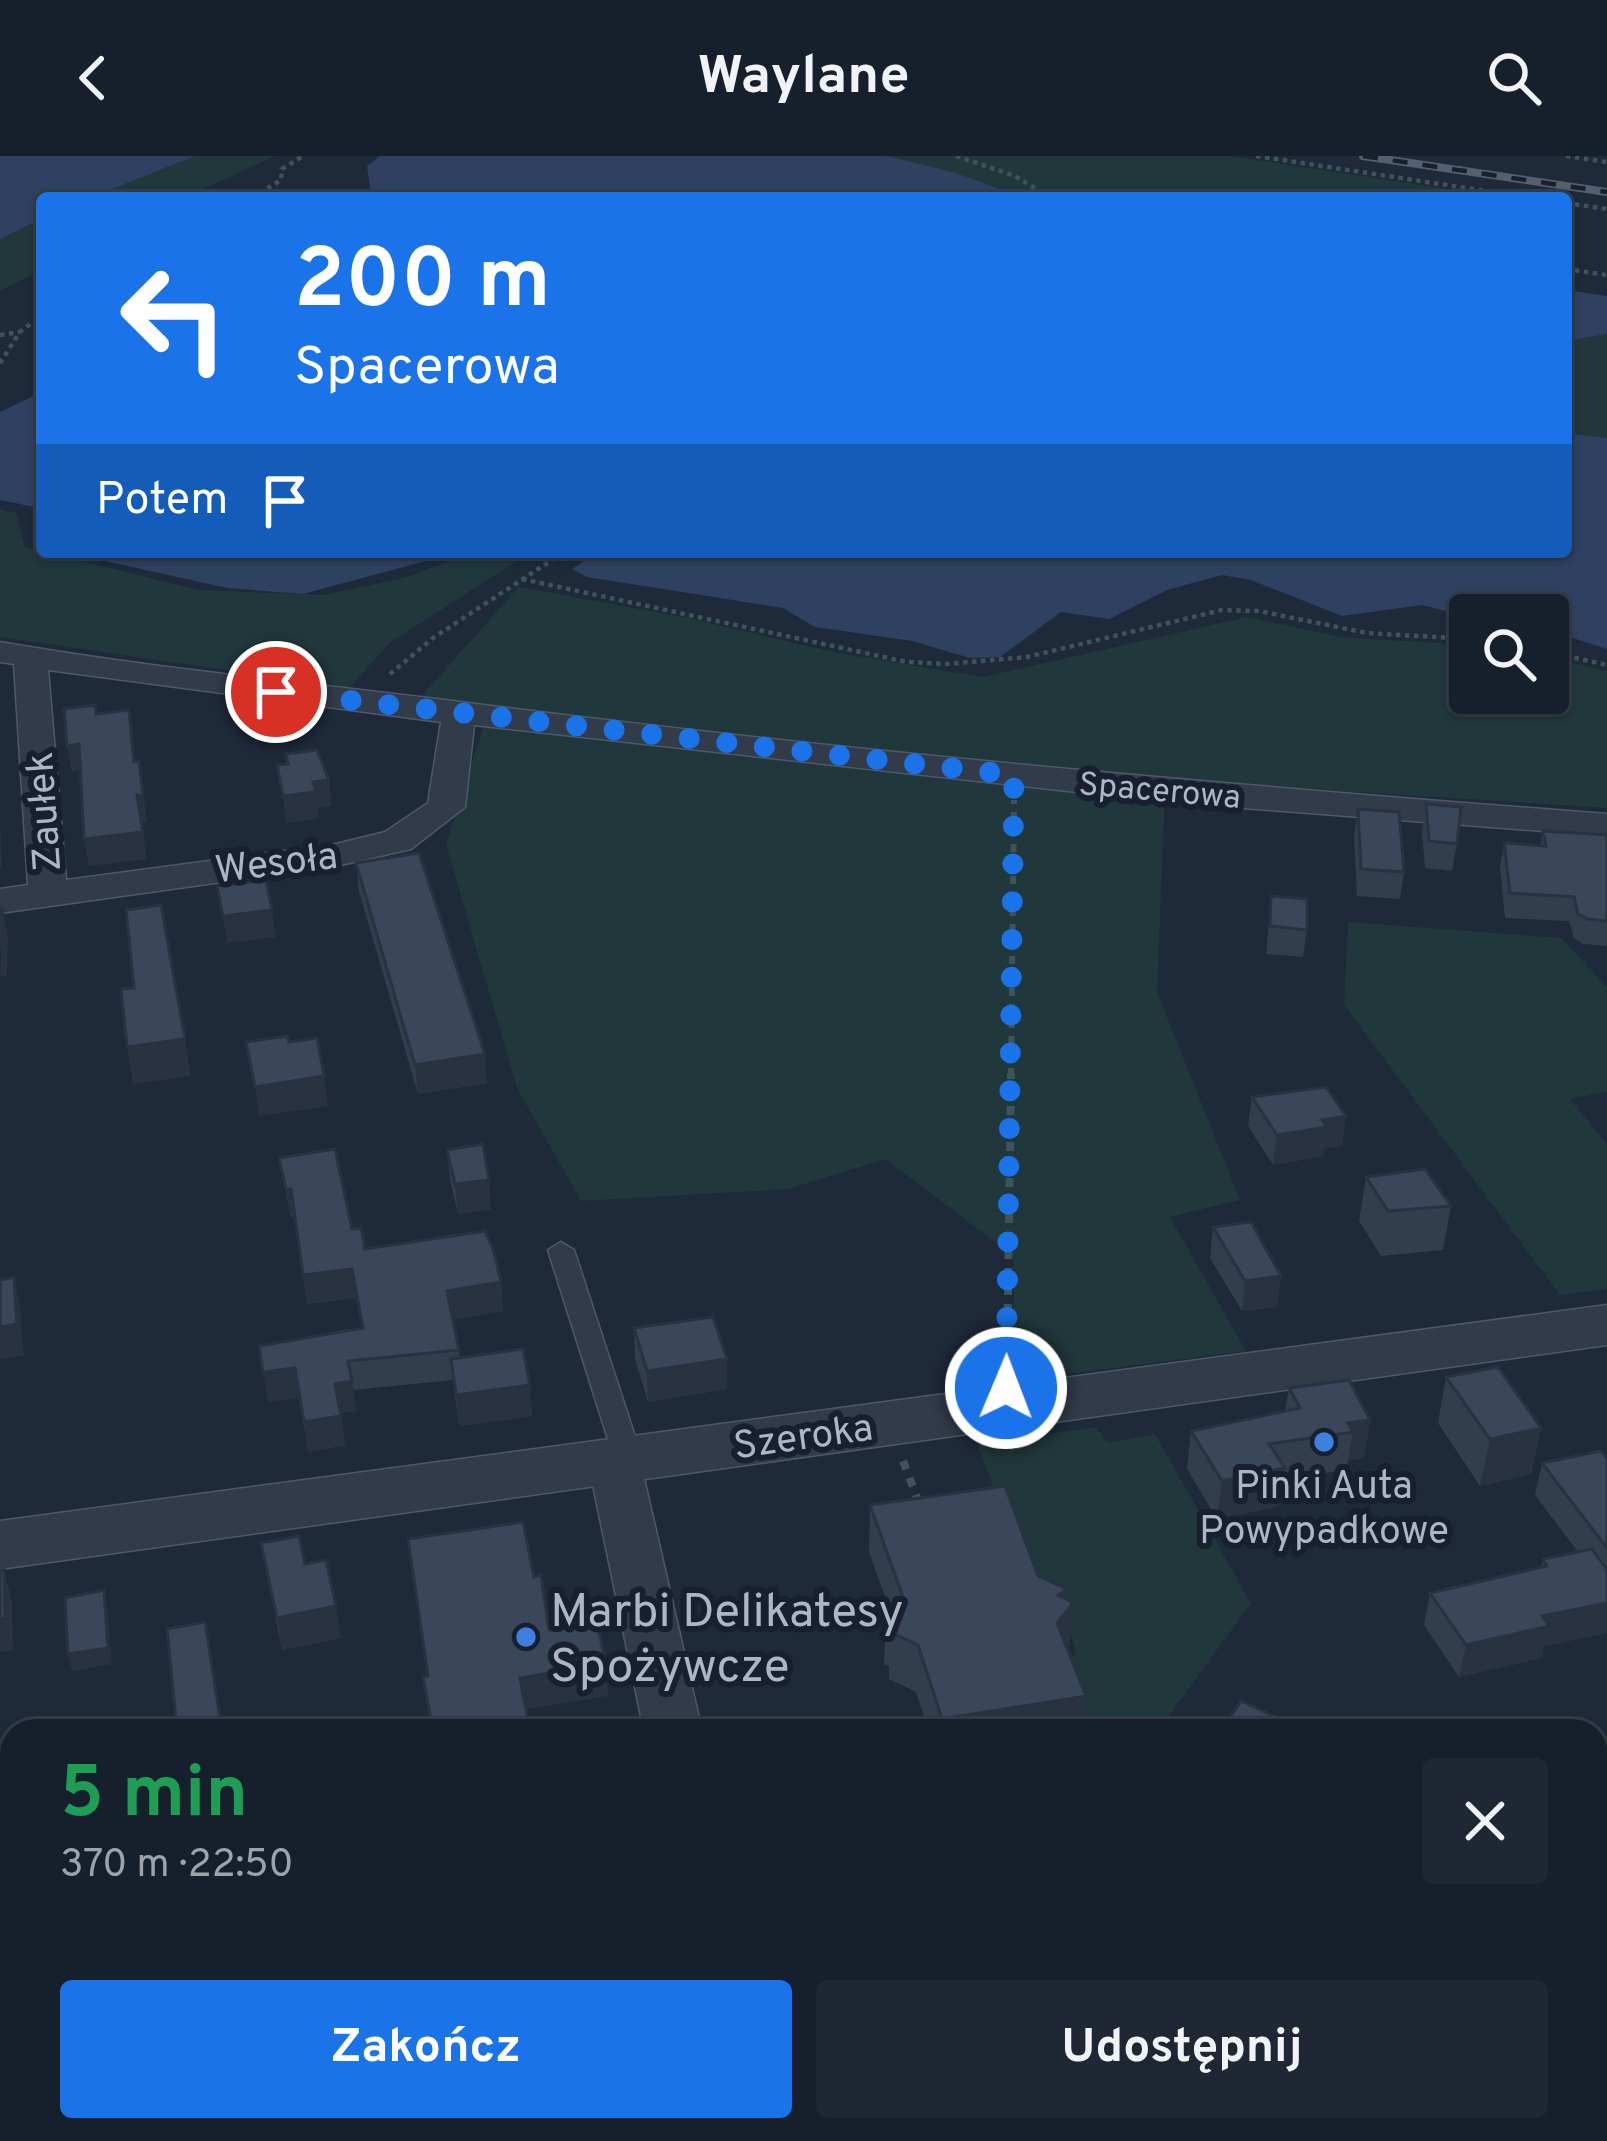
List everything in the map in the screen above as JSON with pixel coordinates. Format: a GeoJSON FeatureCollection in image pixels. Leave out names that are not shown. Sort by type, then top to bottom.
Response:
{"type":"FeatureCollection","features":[{"type":"Feature","properties":{"kind":"street","name":"Spacerowa"},"geometry":{"type":"LineString","coordinates":[[15,654],[356,702],[1014,775],[1607,825]]}},
{"type":"Feature","properties":{"kind":"street","name":"Zaułek"},"geometry":{"type":"LineString","coordinates":[[15,654],[48,896]]}},
{"type":"Feature","properties":{"kind":"street","name":"Wesoła"},"geometry":{"type":"LineString","coordinates":[[0,901],[133,886],[188,872],[336,855],[398,841],[446,807],[455,729],[463,712]]}},
{"type":"Feature","properties":{"kind":"street","name":"Szeroka"},"geometry":{"type":"LineString","coordinates":[[0,1545],[1605,1328]]}},
{"type":"Feature","properties":{"kind":"street"},"geometry":{"type":"LineString","coordinates":[[621,1459],[671,1719]]}},
{"type":"Feature","properties":{"kind":"lane"},"geometry":{"type":"LineString","coordinates":[[561,1250],[621,1459]]}},
{"type":"Feature","properties":{"kind":"path"},"geometry":{"type":"LineString","coordinates":[[263,192],[281,180],[282,169],[303,156]]}},
{"type":"Feature","properties":{"kind":"path"},"geometry":{"type":"LineString","coordinates":[[956,156],[1016,176],[1041,192]]}},
{"type":"Feature","properties":{"kind":"path"},"geometry":{"type":"LineString","coordinates":[[1256,156],[1493,192]]}},
{"type":"Feature","properties":{"kind":"path"},"geometry":{"type":"LineString","coordinates":[[1566,156],[1607,162]]}},
{"type":"Feature","properties":{"kind":"path"},"geometry":{"type":"LineString","coordinates":[[1572,204],[1607,209]]}},
{"type":"Feature","properties":{"kind":"path"},"geometry":{"type":"LineString","coordinates":[[1572,270],[1607,274]]}},
{"type":"Feature","properties":{"kind":"path"},"geometry":{"type":"LineString","coordinates":[[0,363],[20,332],[36,320]]}},
{"type":"Feature","properties":{"kind":"path"},"geometry":{"type":"LineString","coordinates":[[0,335],[20,332]]}},
{"type":"Feature","properties":{"kind":"path"},"geometry":{"type":"LineString","coordinates":[[356,702],[433,638],[555,558]]}},
{"type":"Feature","properties":{"kind":"path"},"geometry":{"type":"LineString","coordinates":[[522,579],[907,662],[956,668],[997,665],[1222,610],[1259,611],[1367,633],[1449,638]]}},
{"type":"Feature","properties":{"kind":"path"},"geometry":{"type":"LineString","coordinates":[[1569,657],[1607,665]]}},
{"type":"Feature","properties":{"kind":"path"},"geometry":{"type":"LineString","coordinates":[[1006,1388],[1014,775]]}},
{"type":"Feature","properties":{"kind":"path"},"geometry":{"type":"LineString","coordinates":[[900,1451],[922,1513]]}},
{"type":"Feature","properties":{"kind":"green space"},"geometry":{"type":"Polygon","coordinates":[[[195,156],[275,156],[197,192],[105,192],[195,156]]]}},
{"type":"Feature","properties":{"kind":"green space"},"geometry":{"type":"Polygon","coordinates":[[[887,156],[1230,156],[1468,192],[1018,192],[887,156]]]}},
{"type":"Feature","properties":{"kind":"green space"},"geometry":{"type":"Polygon","coordinates":[[[36,222],[36,273],[0,291],[0,239],[36,222]]]}},
{"type":"Feature","properties":{"kind":"green space"},"geometry":{"type":"Polygon","coordinates":[[[1607,334],[1607,438],[1572,434],[1572,340],[1607,334]]]}},
{"type":"Feature","properties":{"kind":"green space"},"geometry":{"type":"Polygon","coordinates":[[[0,509],[16,513],[25,547],[36,550],[36,558],[70,558],[199,590],[324,595],[407,577],[456,558],[522,558],[391,642],[349,688],[0,637],[0,509]]]}},
{"type":"Feature","properties":{"kind":"green space"},"geometry":{"type":"Polygon","coordinates":[[[519,587],[689,618],[828,651],[983,677],[1247,617],[1340,637],[1449,644],[1449,714],[1569,714],[1569,662],[1607,671],[1607,808],[1058,773],[415,703],[519,587]]]}},
{"type":"Feature","properties":{"kind":"green space"},"geometry":{"type":"Polygon","coordinates":[[[484,725],[1165,796],[1157,992],[1240,1200],[1170,1217],[1246,1351],[1014,1381],[1014,1257],[886,1159],[788,1189],[581,1201],[517,1088],[446,845],[484,725]]]}},
{"type":"Feature","properties":{"kind":"green space"},"geometry":{"type":"Polygon","coordinates":[[[1348,922],[1561,938],[1607,987],[1607,1092],[1570,1099],[1607,1144],[1607,1289],[1560,1295],[1344,1005],[1348,922]]]}},
{"type":"Feature","properties":{"kind":"green space"},"geometry":{"type":"Polygon","coordinates":[[[1095,1427],[1109,1443],[1155,1434],[1251,1603],[1167,1719],[1073,1719],[1059,1675],[1076,1652],[1072,1637],[1043,1619],[977,1444],[1095,1427]]]}},
{"type":"Feature","properties":{"kind":"water"},"geometry":{"type":"Polygon","coordinates":[[[0,156],[195,156],[105,192],[36,192],[36,222],[0,239],[0,156]]]}},
{"type":"Feature","properties":{"kind":"water"},"geometry":{"type":"Polygon","coordinates":[[[380,156],[887,156],[1008,192],[371,192],[367,166],[380,156]]]}},
{"type":"Feature","properties":{"kind":"water"},"geometry":{"type":"Polygon","coordinates":[[[1572,291],[1607,296],[1607,334],[1572,340],[1572,291]]]}},
{"type":"Feature","properties":{"kind":"water"},"geometry":{"type":"Polygon","coordinates":[[[36,395],[36,507],[0,500],[0,412],[36,395]]]}},
{"type":"Feature","properties":{"kind":"water"},"geometry":{"type":"Polygon","coordinates":[[[1572,434],[1607,438],[1607,649],[1569,637],[1569,594],[1449,594],[1449,612],[1422,605],[1342,616],[1251,580],[1222,575],[1167,590],[1109,619],[1061,612],[1000,657],[970,658],[912,641],[815,627],[783,608],[587,577],[572,569],[588,558],[1572,558],[1572,434]]]}},
{"type":"Feature","properties":{"kind":"water"},"geometry":{"type":"Polygon","coordinates":[[[91,558],[437,558],[303,594],[227,588],[91,558]]]}},
{"type":"Feature","properties":{"kind":"building"},"geometry":{"type":"Polygon","coordinates":[[[95,705],[96,714],[129,710],[143,795],[137,795],[143,832],[84,839],[79,744],[67,746],[64,709],[95,705]]]}},
{"type":"Feature","properties":{"kind":"building"},"geometry":{"type":"Polygon","coordinates":[[[317,750],[329,780],[313,782],[316,792],[283,796],[277,765],[288,764],[286,754],[317,750]]]}},
{"type":"Feature","properties":{"kind":"building"},"geometry":{"type":"Polygon","coordinates":[[[1426,804],[1461,807],[1457,844],[1429,841],[1426,804]]]}},
{"type":"Feature","properties":{"kind":"building"},"geometry":{"type":"Polygon","coordinates":[[[1358,809],[1399,812],[1404,872],[1361,869],[1358,809]]]}},
{"type":"Feature","properties":{"kind":"building"},"geometry":{"type":"Polygon","coordinates":[[[1543,831],[1607,835],[1607,921],[1578,914],[1574,897],[1510,893],[1504,843],[1546,846],[1543,831]]]}},
{"type":"Feature","properties":{"kind":"building"},"geometry":{"type":"Polygon","coordinates":[[[419,853],[485,1054],[415,1065],[356,863],[419,853]]]}},
{"type":"Feature","properties":{"kind":"building"},"geometry":{"type":"Polygon","coordinates":[[[266,880],[272,910],[223,916],[217,886],[266,880]]]}},
{"type":"Feature","properties":{"kind":"building"},"geometry":{"type":"Polygon","coordinates":[[[1271,896],[1307,899],[1307,930],[1270,926],[1271,896]]]}},
{"type":"Feature","properties":{"kind":"building"},"geometry":{"type":"Polygon","coordinates":[[[161,905],[185,1039],[127,1047],[121,989],[134,988],[126,910],[161,905]]]}},
{"type":"Feature","properties":{"kind":"building"},"geometry":{"type":"Polygon","coordinates":[[[287,1036],[289,1042],[317,1038],[324,1076],[255,1087],[246,1042],[287,1036]]]}},
{"type":"Feature","properties":{"kind":"building"},"geometry":{"type":"Polygon","coordinates":[[[1326,1087],[1346,1116],[1322,1120],[1327,1127],[1277,1135],[1252,1097],[1326,1087]]]}},
{"type":"Feature","properties":{"kind":"building"},"geometry":{"type":"Polygon","coordinates":[[[483,1144],[489,1180],[455,1184],[447,1150],[483,1144]]]}},
{"type":"Feature","properties":{"kind":"building"},"geometry":{"type":"Polygon","coordinates":[[[335,1149],[352,1229],[361,1228],[365,1249],[485,1231],[501,1282],[447,1291],[459,1350],[348,1361],[352,1381],[335,1384],[341,1416],[304,1422],[295,1368],[263,1372],[259,1346],[363,1328],[352,1269],[303,1275],[291,1189],[286,1189],[279,1158],[335,1149]]]}},
{"type":"Feature","properties":{"kind":"building"},"geometry":{"type":"Polygon","coordinates":[[[1425,1169],[1451,1206],[1388,1211],[1366,1177],[1425,1169]]]}},
{"type":"Feature","properties":{"kind":"building"},"geometry":{"type":"Polygon","coordinates":[[[1251,1222],[1281,1276],[1245,1281],[1213,1227],[1251,1222]]]}},
{"type":"Feature","properties":{"kind":"building"},"geometry":{"type":"Polygon","coordinates":[[[14,1277],[17,1324],[0,1327],[0,1280],[14,1277]]]}},
{"type":"Feature","properties":{"kind":"building"},"geometry":{"type":"Polygon","coordinates":[[[713,1317],[727,1359],[647,1371],[634,1328],[713,1317]]]}},
{"type":"Feature","properties":{"kind":"building"},"geometry":{"type":"Polygon","coordinates":[[[523,1349],[530,1385],[456,1395],[451,1359],[523,1349]]]}},
{"type":"Feature","properties":{"kind":"building"},"geometry":{"type":"Polygon","coordinates":[[[1498,1367],[1541,1428],[1490,1439],[1446,1377],[1498,1367]]]}},
{"type":"Feature","properties":{"kind":"building"},"geometry":{"type":"Polygon","coordinates":[[[1349,1380],[1370,1420],[1348,1423],[1353,1432],[1269,1444],[1285,1468],[1222,1481],[1191,1431],[1300,1408],[1289,1388],[1349,1380]]]}},
{"type":"Feature","properties":{"kind":"building"},"geometry":{"type":"Polygon","coordinates":[[[1601,1451],[1607,1458],[1607,1548],[1542,1463],[1601,1451]]]}},
{"type":"Feature","properties":{"kind":"building"},"geometry":{"type":"Polygon","coordinates":[[[1005,1486],[1038,1576],[1067,1589],[1058,1595],[1073,1603],[1057,1623],[1086,1696],[942,1719],[918,1645],[890,1632],[899,1621],[886,1617],[903,1597],[870,1505],[1005,1486]]]}},
{"type":"Feature","properties":{"kind":"building"},"geometry":{"type":"Polygon","coordinates":[[[523,1522],[534,1577],[541,1575],[549,1630],[597,1623],[606,1664],[520,1678],[528,1719],[431,1719],[408,1539],[523,1522]]]}},
{"type":"Feature","properties":{"kind":"building"},"geometry":{"type":"Polygon","coordinates":[[[299,1536],[305,1564],[326,1560],[336,1606],[277,1618],[261,1543],[299,1536]]]}},
{"type":"Feature","properties":{"kind":"building"},"geometry":{"type":"Polygon","coordinates":[[[1592,1549],[1607,1570],[1607,1603],[1542,1616],[1549,1626],[1466,1645],[1430,1593],[1547,1566],[1543,1559],[1592,1549]]]}},
{"type":"Feature","properties":{"kind":"building"},"geometry":{"type":"Polygon","coordinates":[[[4,1570],[5,1618],[0,1619],[0,1571],[4,1570]]]}},
{"type":"Feature","properties":{"kind":"building"},"geometry":{"type":"Polygon","coordinates":[[[104,1590],[108,1648],[68,1654],[65,1598],[104,1590]]]}},
{"type":"Feature","properties":{"kind":"building"},"geometry":{"type":"Polygon","coordinates":[[[205,1622],[220,1719],[176,1719],[167,1629],[205,1622]]]}},
{"type":"Feature","properties":{"kind":"building"},"geometry":{"type":"Polygon","coordinates":[[[1241,1701],[1281,1719],[1229,1719],[1241,1701]]]}},
{"type":"Feature","properties":{"kind":"railway"},"geometry":{"type":"LineString","coordinates":[[1363,156],[1607,192]]}},
{"type":"Feature","properties":{"kind":"place","name":"Pinki Auta Powypadkowe"},"geometry":{"type":"Point","coordinates":[1324,1442]}},
{"type":"Feature","properties":{"kind":"place","name":"Marbi Delikatesy Spożywcze"},"geometry":{"type":"Point","coordinates":[526,1637]}},
{"type":"Feature","properties":{"kind":"route"},"geometry":{"type":"LineString","coordinates":[[276,692],[1014,775],[1006,1388]]}}]}
